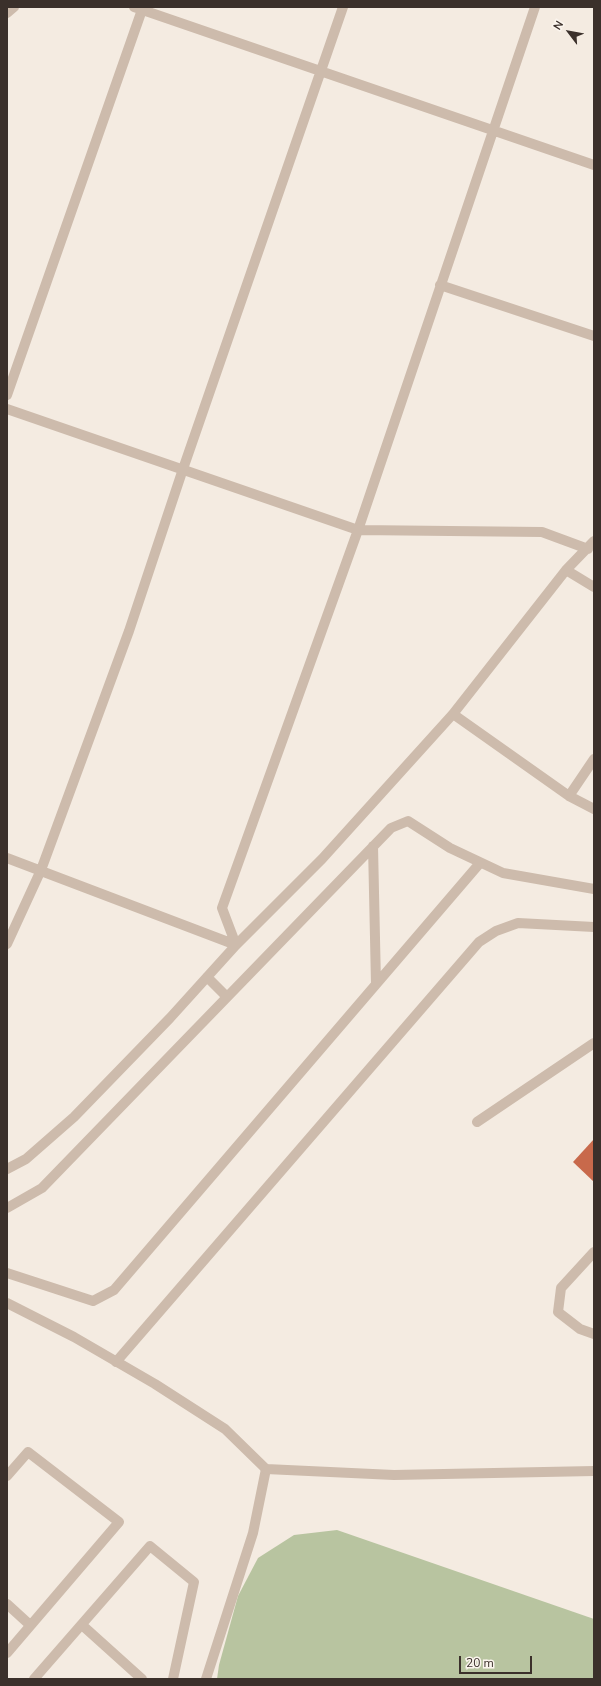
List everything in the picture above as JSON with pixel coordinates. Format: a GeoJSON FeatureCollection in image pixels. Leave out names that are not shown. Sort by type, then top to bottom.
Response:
{"type":"FeatureCollection","features":[{"type":"Feature","properties":{"kind":"street"},"geometry":{"type":"LineString","coordinates":[[7,13],[14,7]]}},
{"type":"Feature","properties":{"kind":"street"},"geometry":{"type":"LineString","coordinates":[[7,944],[41,870],[129,631],[183,469],[343,7]]}},
{"type":"Feature","properties":{"kind":"street"},"geometry":{"type":"LineString","coordinates":[[236,945],[222,908],[358,530],[492,129],[535,7]]}},
{"type":"Feature","properties":{"kind":"street"},"geometry":{"type":"LineString","coordinates":[[7,395],[140,8],[321,72],[594,165]]}},
{"type":"Feature","properties":{"kind":"street"},"geometry":{"type":"LineString","coordinates":[[440,285],[594,336]]}},
{"type":"Feature","properties":{"kind":"street"},"geometry":{"type":"LineString","coordinates":[[7,408],[358,530],[542,532],[588,549]]}},
{"type":"Feature","properties":{"kind":"street"},"geometry":{"type":"LineString","coordinates":[[7,1169],[26,1159],[74,1117],[170,1018],[236,945],[322,859],[453,714],[566,570],[588,549],[594,541]]}},
{"type":"Feature","properties":{"kind":"street"},"geometry":{"type":"LineString","coordinates":[[566,570],[594,587]]}},
{"type":"Feature","properties":{"kind":"street"},"geometry":{"type":"LineString","coordinates":[[453,714],[569,796],[594,810]]}},
{"type":"Feature","properties":{"kind":"street"},"geometry":{"type":"LineString","coordinates":[[569,796],[594,759]]}},
{"type":"Feature","properties":{"kind":"street"},"geometry":{"type":"LineString","coordinates":[[7,1208],[42,1188],[391,828],[408,821],[450,848],[503,873],[594,889]]}},
{"type":"Feature","properties":{"kind":"street"},"geometry":{"type":"LineString","coordinates":[[373,846],[376,984]]}},
{"type":"Feature","properties":{"kind":"street"},"geometry":{"type":"LineString","coordinates":[[7,858],[236,945]]}},
{"type":"Feature","properties":{"kind":"street"},"geometry":{"type":"LineString","coordinates":[[7,1273],[93,1300],[114,1290],[480,863]]}},
{"type":"Feature","properties":{"kind":"street"},"geometry":{"type":"LineString","coordinates":[[116,1362],[479,942],[496,931],[518,923],[594,927]]}},
{"type":"Feature","properties":{"kind":"street"},"geometry":{"type":"LineString","coordinates":[[207,977],[227,997]]}},
{"type":"Feature","properties":{"kind":"street"},"geometry":{"type":"LineString","coordinates":[[477,1122],[594,1043]]}},
{"type":"Feature","properties":{"kind":"street"},"geometry":{"type":"LineString","coordinates":[[594,1252],[561,1288],[558,1312],[580,1329],[594,1334]]}},
{"type":"Feature","properties":{"kind":"street"},"geometry":{"type":"LineString","coordinates":[[7,1303],[155,1384],[225,1429],[266,1469],[394,1475],[594,1471]]}},
{"type":"Feature","properties":{"kind":"street"},"geometry":{"type":"LineString","coordinates":[[7,1476],[28,1452],[119,1522],[7,1653]]}},
{"type":"Feature","properties":{"kind":"street"},"geometry":{"type":"LineString","coordinates":[[206,1679],[253,1533],[266,1469]]}},
{"type":"Feature","properties":{"kind":"street"},"geometry":{"type":"LineString","coordinates":[[34,1679],[150,1546],[194,1582],[173,1679]]}},
{"type":"Feature","properties":{"kind":"street"},"geometry":{"type":"LineString","coordinates":[[7,1604],[30,1625]]}},
{"type":"Feature","properties":{"kind":"street"},"geometry":{"type":"LineString","coordinates":[[82,1624],[142,1679]]}},
{"type":"Feature","properties":{"kind":"green space"},"geometry":{"type":"Polygon","coordinates":[[[337,1530],[594,1619],[594,1679],[217,1679],[219,1665],[238,1596],[258,1558],[294,1535],[337,1530]]]}},
{"type":"Feature","properties":{"kind":"building"},"geometry":{"type":"Polygon","coordinates":[[[594,1139],[594,1182],[573,1162],[594,1139]]]}}]}
